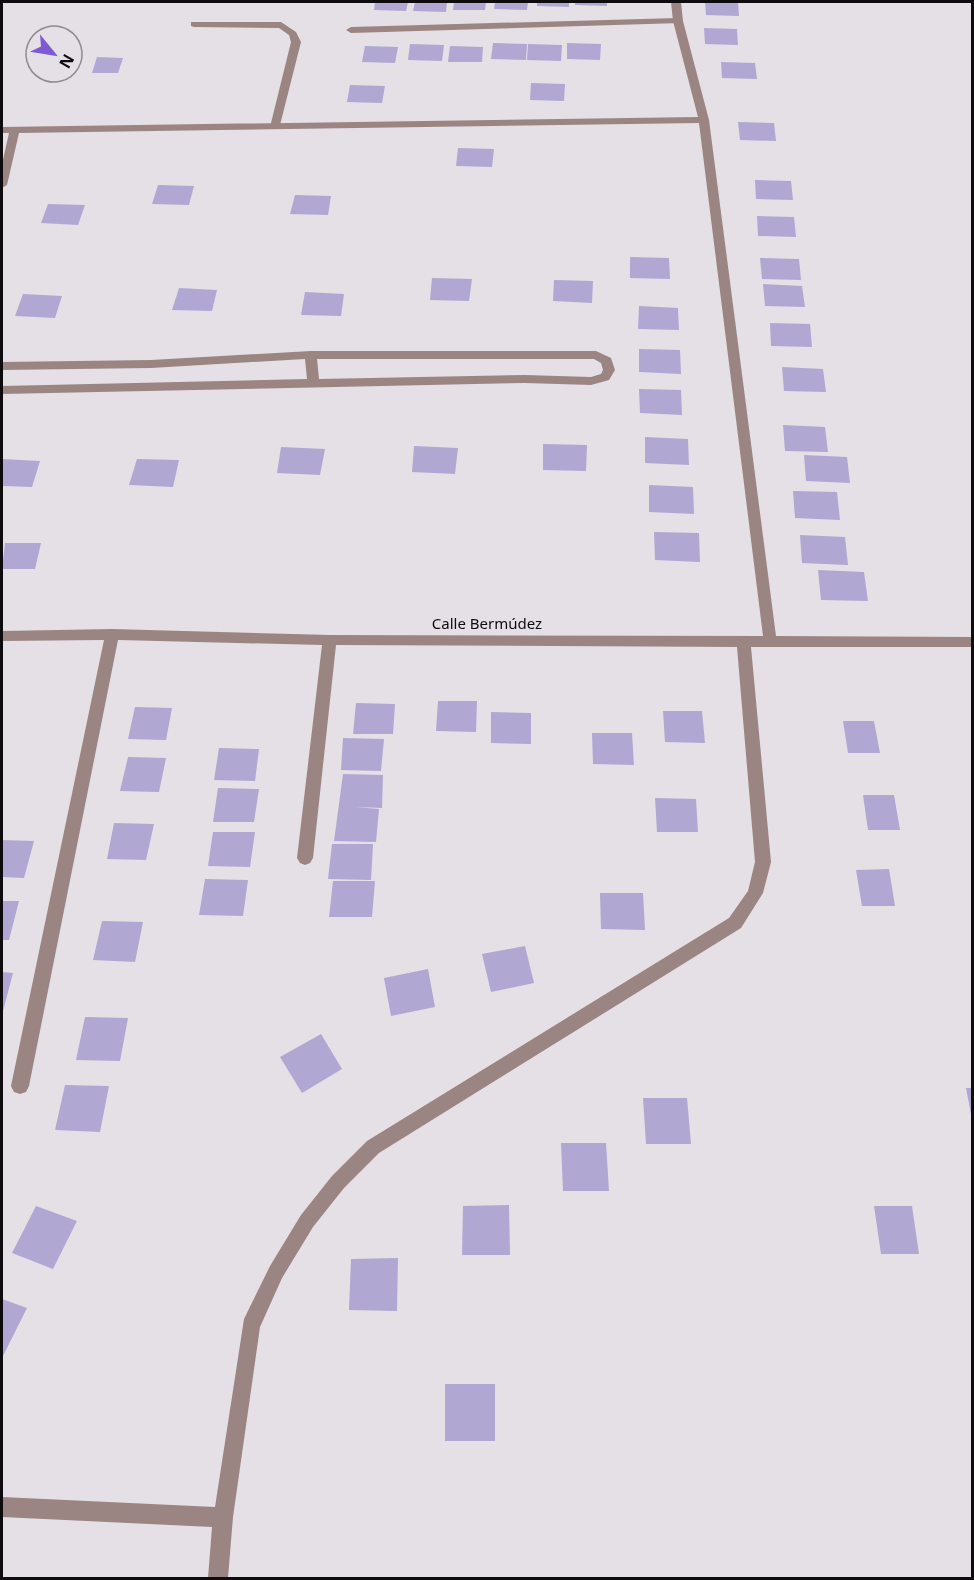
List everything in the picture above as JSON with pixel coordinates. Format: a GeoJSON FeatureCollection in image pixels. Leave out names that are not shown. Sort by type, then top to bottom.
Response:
{"type":"FeatureCollection","features":[{"type":"Feature","properties":{"kind":"street"},"geometry":{"type":"LineString","coordinates":[[676,2],[678,21],[704,120],[770,640]]}},
{"type":"Feature","properties":{"kind":"street"},"geometry":{"type":"LineString","coordinates":[[351,30],[678,21]]}},
{"type":"Feature","properties":{"kind":"street"},"geometry":{"type":"LineString","coordinates":[[194,24],[281,25],[293,34],[296,42],[274,127]]}},
{"type":"Feature","properties":{"kind":"street"},"geometry":{"type":"LineString","coordinates":[[2,130],[704,120]]}},
{"type":"Feature","properties":{"kind":"street"},"geometry":{"type":"LineString","coordinates":[[2,185],[15,129]]}},
{"type":"Feature","properties":{"kind":"street"},"geometry":{"type":"LineString","coordinates":[[311,355],[313,384]]}},
{"type":"Feature","properties":{"kind":"street"},"geometry":{"type":"LineString","coordinates":[[2,366],[151,364],[311,355],[522,355],[596,356],[607,361],[609,370],[605,377],[591,381],[525,380],[2,390]]}},
{"type":"Feature","properties":{"kind":"street"},"geometry":{"type":"LineString","coordinates":[[522,355],[525,380]]}},
{"type":"Feature","properties":{"kind":"street"},"geometry":{"type":"LineString","coordinates":[[148,386],[151,364]]}},
{"type":"Feature","properties":{"kind":"street"},"geometry":{"type":"LineString","coordinates":[[20,1086],[112,634]]}},
{"type":"Feature","properties":{"kind":"street","name":"Calle Bermúdez"},"geometry":{"type":"LineString","coordinates":[[2,636],[112,634],[330,640],[972,642]]}},
{"type":"Feature","properties":{"kind":"street"},"geometry":{"type":"LineString","coordinates":[[305,858],[330,640]]}},
{"type":"Feature","properties":{"kind":"street"},"geometry":{"type":"LineString","coordinates":[[218,1578],[223,1517],[251,1326],[276,1272],[307,1221],[338,1182],[373,1147],[735,923],[755,893],[763,862],[742,641]]}},
{"type":"Feature","properties":{"kind":"street"},"geometry":{"type":"LineString","coordinates":[[2,1507],[223,1517]]}},
{"type":"Feature","properties":{"kind":"building"},"geometry":{"type":"Polygon","coordinates":[[[375,2],[408,2],[406,11],[374,10],[375,2]]]}},
{"type":"Feature","properties":{"kind":"building"},"geometry":{"type":"Polygon","coordinates":[[[415,2],[447,2],[446,12],[413,11],[415,2]]]}},
{"type":"Feature","properties":{"kind":"building"},"geometry":{"type":"Polygon","coordinates":[[[454,2],[486,2],[485,10],[453,10],[454,2]]]}},
{"type":"Feature","properties":{"kind":"building"},"geometry":{"type":"Polygon","coordinates":[[[495,2],[528,2],[527,10],[494,9],[495,2]]]}},
{"type":"Feature","properties":{"kind":"building"},"geometry":{"type":"Polygon","coordinates":[[[537,2],[569,2],[569,7],[537,6],[537,2]]]}},
{"type":"Feature","properties":{"kind":"building"},"geometry":{"type":"Polygon","coordinates":[[[575,2],[607,2],[607,6],[575,5],[575,2]]]}},
{"type":"Feature","properties":{"kind":"building"},"geometry":{"type":"Polygon","coordinates":[[[705,2],[738,2],[739,16],[706,15],[705,2]]]}},
{"type":"Feature","properties":{"kind":"building"},"geometry":{"type":"Polygon","coordinates":[[[704,28],[737,29],[738,45],[705,44],[704,28]]]}},
{"type":"Feature","properties":{"kind":"building"},"geometry":{"type":"Polygon","coordinates":[[[493,43],[527,44],[526,60],[491,59],[493,43]]]}},
{"type":"Feature","properties":{"kind":"building"},"geometry":{"type":"Polygon","coordinates":[[[567,43],[601,44],[600,60],[567,59],[567,43]]]}},
{"type":"Feature","properties":{"kind":"building"},"geometry":{"type":"Polygon","coordinates":[[[410,44],[444,45],[442,61],[408,60],[410,44]]]}},
{"type":"Feature","properties":{"kind":"building"},"geometry":{"type":"Polygon","coordinates":[[[528,44],[562,45],[561,61],[527,60],[528,44]]]}},
{"type":"Feature","properties":{"kind":"building"},"geometry":{"type":"Polygon","coordinates":[[[365,46],[398,47],[395,63],[362,62],[365,46]]]}},
{"type":"Feature","properties":{"kind":"building"},"geometry":{"type":"Polygon","coordinates":[[[450,46],[483,47],[482,62],[448,62],[450,46]]]}},
{"type":"Feature","properties":{"kind":"building"},"geometry":{"type":"Polygon","coordinates":[[[97,57],[123,58],[118,73],[92,73],[97,57]]]}},
{"type":"Feature","properties":{"kind":"building"},"geometry":{"type":"Polygon","coordinates":[[[721,62],[755,63],[757,79],[722,78],[721,62]]]}},
{"type":"Feature","properties":{"kind":"building"},"geometry":{"type":"Polygon","coordinates":[[[531,83],[565,84],[564,101],[530,100],[531,83]]]}},
{"type":"Feature","properties":{"kind":"building"},"geometry":{"type":"Polygon","coordinates":[[[350,85],[385,86],[382,103],[347,102],[350,85]]]}},
{"type":"Feature","properties":{"kind":"building"},"geometry":{"type":"Polygon","coordinates":[[[738,122],[774,123],[776,141],[740,140],[738,122]]]}},
{"type":"Feature","properties":{"kind":"building"},"geometry":{"type":"Polygon","coordinates":[[[458,148],[494,149],[492,167],[456,166],[458,148]]]}},
{"type":"Feature","properties":{"kind":"building"},"geometry":{"type":"Polygon","coordinates":[[[755,180],[791,181],[793,200],[756,199],[755,180]]]}},
{"type":"Feature","properties":{"kind":"building"},"geometry":{"type":"Polygon","coordinates":[[[158,185],[194,186],[189,205],[152,204],[158,185]]]}},
{"type":"Feature","properties":{"kind":"building"},"geometry":{"type":"Polygon","coordinates":[[[295,195],[331,196],[328,215],[290,214],[295,195]]]}},
{"type":"Feature","properties":{"kind":"building"},"geometry":{"type":"Polygon","coordinates":[[[48,204],[85,205],[78,225],[41,223],[48,204]]]}},
{"type":"Feature","properties":{"kind":"building"},"geometry":{"type":"Polygon","coordinates":[[[757,216],[794,217],[796,237],[758,236],[757,216]]]}},
{"type":"Feature","properties":{"kind":"building"},"geometry":{"type":"Polygon","coordinates":[[[630,257],[669,258],[670,279],[630,278],[630,257]]]}},
{"type":"Feature","properties":{"kind":"building"},"geometry":{"type":"Polygon","coordinates":[[[760,258],[799,259],[801,280],[762,279],[760,258]]]}},
{"type":"Feature","properties":{"kind":"building"},"geometry":{"type":"Polygon","coordinates":[[[432,278],[472,279],[469,301],[430,300],[432,278]]]}},
{"type":"Feature","properties":{"kind":"building"},"geometry":{"type":"Polygon","coordinates":[[[554,280],[593,281],[592,303],[553,301],[554,280]]]}},
{"type":"Feature","properties":{"kind":"building"},"geometry":{"type":"Polygon","coordinates":[[[763,284],[802,286],[805,307],[765,306],[763,284]]]}},
{"type":"Feature","properties":{"kind":"building"},"geometry":{"type":"Polygon","coordinates":[[[179,288],[217,290],[212,311],[172,310],[179,288]]]}},
{"type":"Feature","properties":{"kind":"building"},"geometry":{"type":"Polygon","coordinates":[[[305,292],[344,294],[341,316],[301,315],[305,292]]]}},
{"type":"Feature","properties":{"kind":"building"},"geometry":{"type":"Polygon","coordinates":[[[23,294],[62,296],[55,318],[15,316],[23,294]]]}},
{"type":"Feature","properties":{"kind":"building"},"geometry":{"type":"Polygon","coordinates":[[[639,306],[678,308],[679,330],[638,329],[639,306]]]}},
{"type":"Feature","properties":{"kind":"building"},"geometry":{"type":"Polygon","coordinates":[[[770,323],[810,324],[812,347],[771,346],[770,323]]]}},
{"type":"Feature","properties":{"kind":"building"},"geometry":{"type":"Polygon","coordinates":[[[639,349],[680,350],[681,374],[639,372],[639,349]]]}},
{"type":"Feature","properties":{"kind":"building"},"geometry":{"type":"Polygon","coordinates":[[[782,367],[823,369],[826,392],[784,391],[782,367]]]}},
{"type":"Feature","properties":{"kind":"building"},"geometry":{"type":"Polygon","coordinates":[[[639,389],[681,390],[682,415],[640,413],[639,389]]]}},
{"type":"Feature","properties":{"kind":"building"},"geometry":{"type":"Polygon","coordinates":[[[783,425],[825,427],[828,452],[785,451],[783,425]]]}},
{"type":"Feature","properties":{"kind":"building"},"geometry":{"type":"Polygon","coordinates":[[[645,437],[688,439],[689,465],[645,463],[645,437]]]}},
{"type":"Feature","properties":{"kind":"building"},"geometry":{"type":"Polygon","coordinates":[[[543,444],[587,445],[586,471],[543,470],[543,444]]]}},
{"type":"Feature","properties":{"kind":"building"},"geometry":{"type":"Polygon","coordinates":[[[414,446],[458,448],[455,474],[412,472],[414,446]]]}},
{"type":"Feature","properties":{"kind":"building"},"geometry":{"type":"Polygon","coordinates":[[[281,447],[325,449],[320,475],[277,473],[281,447]]]}},
{"type":"Feature","properties":{"kind":"building"},"geometry":{"type":"Polygon","coordinates":[[[804,455],[847,457],[850,483],[806,481],[804,455]]]}},
{"type":"Feature","properties":{"kind":"building"},"geometry":{"type":"Polygon","coordinates":[[[2,459],[40,461],[32,487],[2,486],[2,459]]]}},
{"type":"Feature","properties":{"kind":"building"},"geometry":{"type":"Polygon","coordinates":[[[137,459],[179,460],[173,487],[129,485],[137,459]]]}},
{"type":"Feature","properties":{"kind":"building"},"geometry":{"type":"Polygon","coordinates":[[[649,485],[693,487],[694,514],[649,512],[649,485]]]}},
{"type":"Feature","properties":{"kind":"building"},"geometry":{"type":"Polygon","coordinates":[[[793,491],[837,492],[840,520],[795,518],[793,491]]]}},
{"type":"Feature","properties":{"kind":"building"},"geometry":{"type":"Polygon","coordinates":[[[654,532],[699,533],[700,562],[655,560],[654,532]]]}},
{"type":"Feature","properties":{"kind":"building"},"geometry":{"type":"Polygon","coordinates":[[[800,535],[845,537],[848,565],[802,563],[800,535]]]}},
{"type":"Feature","properties":{"kind":"building"},"geometry":{"type":"Polygon","coordinates":[[[5,543],[41,543],[35,569],[2,569],[5,543]]]}},
{"type":"Feature","properties":{"kind":"building"},"geometry":{"type":"Polygon","coordinates":[[[818,570],[864,572],[868,601],[821,600],[818,570]]]}},
{"type":"Feature","properties":{"kind":"building"},"geometry":{"type":"Polygon","coordinates":[[[438,701],[477,701],[476,732],[436,731],[438,701]]]}},
{"type":"Feature","properties":{"kind":"building"},"geometry":{"type":"Polygon","coordinates":[[[356,703],[395,704],[393,734],[353,734],[356,703]]]}},
{"type":"Feature","properties":{"kind":"building"},"geometry":{"type":"Polygon","coordinates":[[[135,707],[172,708],[166,740],[128,739],[135,707]]]}},
{"type":"Feature","properties":{"kind":"building"},"geometry":{"type":"Polygon","coordinates":[[[663,711],[702,711],[705,743],[665,742],[663,711]]]}},
{"type":"Feature","properties":{"kind":"building"},"geometry":{"type":"Polygon","coordinates":[[[491,712],[531,713],[531,744],[491,743],[491,712]]]}},
{"type":"Feature","properties":{"kind":"building"},"geometry":{"type":"Polygon","coordinates":[[[843,721],[874,721],[880,753],[848,753],[843,721]]]}},
{"type":"Feature","properties":{"kind":"building"},"geometry":{"type":"Polygon","coordinates":[[[592,733],[632,733],[634,765],[593,764],[592,733]]]}},
{"type":"Feature","properties":{"kind":"building"},"geometry":{"type":"Polygon","coordinates":[[[343,738],[384,739],[381,771],[341,770],[343,738]]]}},
{"type":"Feature","properties":{"kind":"building"},"geometry":{"type":"Polygon","coordinates":[[[219,748],[259,749],[255,781],[214,780],[219,748]]]}},
{"type":"Feature","properties":{"kind":"building"},"geometry":{"type":"Polygon","coordinates":[[[128,757],[166,758],[159,792],[120,791],[128,757]]]}},
{"type":"Feature","properties":{"kind":"building"},"geometry":{"type":"Polygon","coordinates":[[[343,774],[383,775],[382,808],[356,807],[379,809],[376,842],[334,841],[343,774]]]}},
{"type":"Feature","properties":{"kind":"building"},"geometry":{"type":"Polygon","coordinates":[[[218,788],[259,789],[254,822],[213,822],[218,788]]]}},
{"type":"Feature","properties":{"kind":"building"},"geometry":{"type":"Polygon","coordinates":[[[863,795],[894,795],[900,830],[868,830],[863,795]]]}},
{"type":"Feature","properties":{"kind":"building"},"geometry":{"type":"Polygon","coordinates":[[[655,798],[696,799],[698,832],[657,832],[655,798]]]}},
{"type":"Feature","properties":{"kind":"building"},"geometry":{"type":"Polygon","coordinates":[[[114,823],[154,824],[146,860],[107,859],[114,823]]]}},
{"type":"Feature","properties":{"kind":"building"},"geometry":{"type":"Polygon","coordinates":[[[213,832],[255,832],[250,867],[208,866],[213,832]]]}},
{"type":"Feature","properties":{"kind":"building"},"geometry":{"type":"Polygon","coordinates":[[[2,840],[34,841],[24,878],[2,877],[2,840]]]}},
{"type":"Feature","properties":{"kind":"building"},"geometry":{"type":"Polygon","coordinates":[[[332,844],[373,844],[371,880],[328,879],[332,844]]]}},
{"type":"Feature","properties":{"kind":"building"},"geometry":{"type":"Polygon","coordinates":[[[889,869],[895,906],[862,906],[856,870],[889,869]]]}},
{"type":"Feature","properties":{"kind":"building"},"geometry":{"type":"Polygon","coordinates":[[[205,879],[248,880],[243,916],[199,915],[205,879]]]}},
{"type":"Feature","properties":{"kind":"building"},"geometry":{"type":"Polygon","coordinates":[[[333,881],[375,881],[372,917],[329,917],[333,881]]]}},
{"type":"Feature","properties":{"kind":"building"},"geometry":{"type":"Polygon","coordinates":[[[600,893],[643,893],[645,930],[601,929],[600,893]]]}},
{"type":"Feature","properties":{"kind":"building"},"geometry":{"type":"Polygon","coordinates":[[[2,901],[19,901],[9,940],[2,940],[2,901]]]}},
{"type":"Feature","properties":{"kind":"building"},"geometry":{"type":"Polygon","coordinates":[[[102,921],[143,922],[135,962],[93,960],[102,921]]]}},
{"type":"Feature","properties":{"kind":"building"},"geometry":{"type":"Polygon","coordinates":[[[525,946],[534,983],[491,992],[482,954],[525,946]]]}},
{"type":"Feature","properties":{"kind":"building"},"geometry":{"type":"Polygon","coordinates":[[[428,969],[435,1007],[391,1016],[384,978],[428,969]]]}},
{"type":"Feature","properties":{"kind":"building"},"geometry":{"type":"Polygon","coordinates":[[[2,972],[13,973],[2,1015],[2,972]]]}},
{"type":"Feature","properties":{"kind":"building"},"geometry":{"type":"Polygon","coordinates":[[[85,1017],[128,1018],[120,1061],[76,1060],[85,1017]]]}},
{"type":"Feature","properties":{"kind":"building"},"geometry":{"type":"Polygon","coordinates":[[[321,1034],[342,1069],[302,1093],[280,1057],[321,1034]]]}},
{"type":"Feature","properties":{"kind":"building"},"geometry":{"type":"Polygon","coordinates":[[[65,1085],[109,1086],[100,1132],[55,1130],[65,1085]]]}},
{"type":"Feature","properties":{"kind":"building"},"geometry":{"type":"Polygon","coordinates":[[[966,1088],[972,1088],[972,1114],[971,1114],[966,1088]]]}},
{"type":"Feature","properties":{"kind":"building"},"geometry":{"type":"Polygon","coordinates":[[[643,1098],[687,1098],[691,1144],[646,1144],[643,1098]]]}},
{"type":"Feature","properties":{"kind":"building"},"geometry":{"type":"Polygon","coordinates":[[[561,1143],[606,1143],[609,1191],[563,1191],[561,1143]]]}},
{"type":"Feature","properties":{"kind":"building"},"geometry":{"type":"Polygon","coordinates":[[[509,1205],[510,1255],[462,1255],[463,1206],[509,1205]]]}},
{"type":"Feature","properties":{"kind":"building"},"geometry":{"type":"Polygon","coordinates":[[[36,1206],[77,1221],[53,1269],[12,1253],[36,1206]]]}},
{"type":"Feature","properties":{"kind":"building"},"geometry":{"type":"Polygon","coordinates":[[[874,1206],[912,1206],[919,1254],[881,1254],[874,1206]]]}},
{"type":"Feature","properties":{"kind":"building"},"geometry":{"type":"Polygon","coordinates":[[[398,1258],[397,1311],[349,1310],[351,1259],[398,1258]]]}},
{"type":"Feature","properties":{"kind":"building"},"geometry":{"type":"Polygon","coordinates":[[[2,1299],[27,1308],[2,1358],[2,1299]]]}},
{"type":"Feature","properties":{"kind":"building"},"geometry":{"type":"Polygon","coordinates":[[[445,1384],[495,1384],[495,1441],[445,1441],[445,1384]]]}}]}
